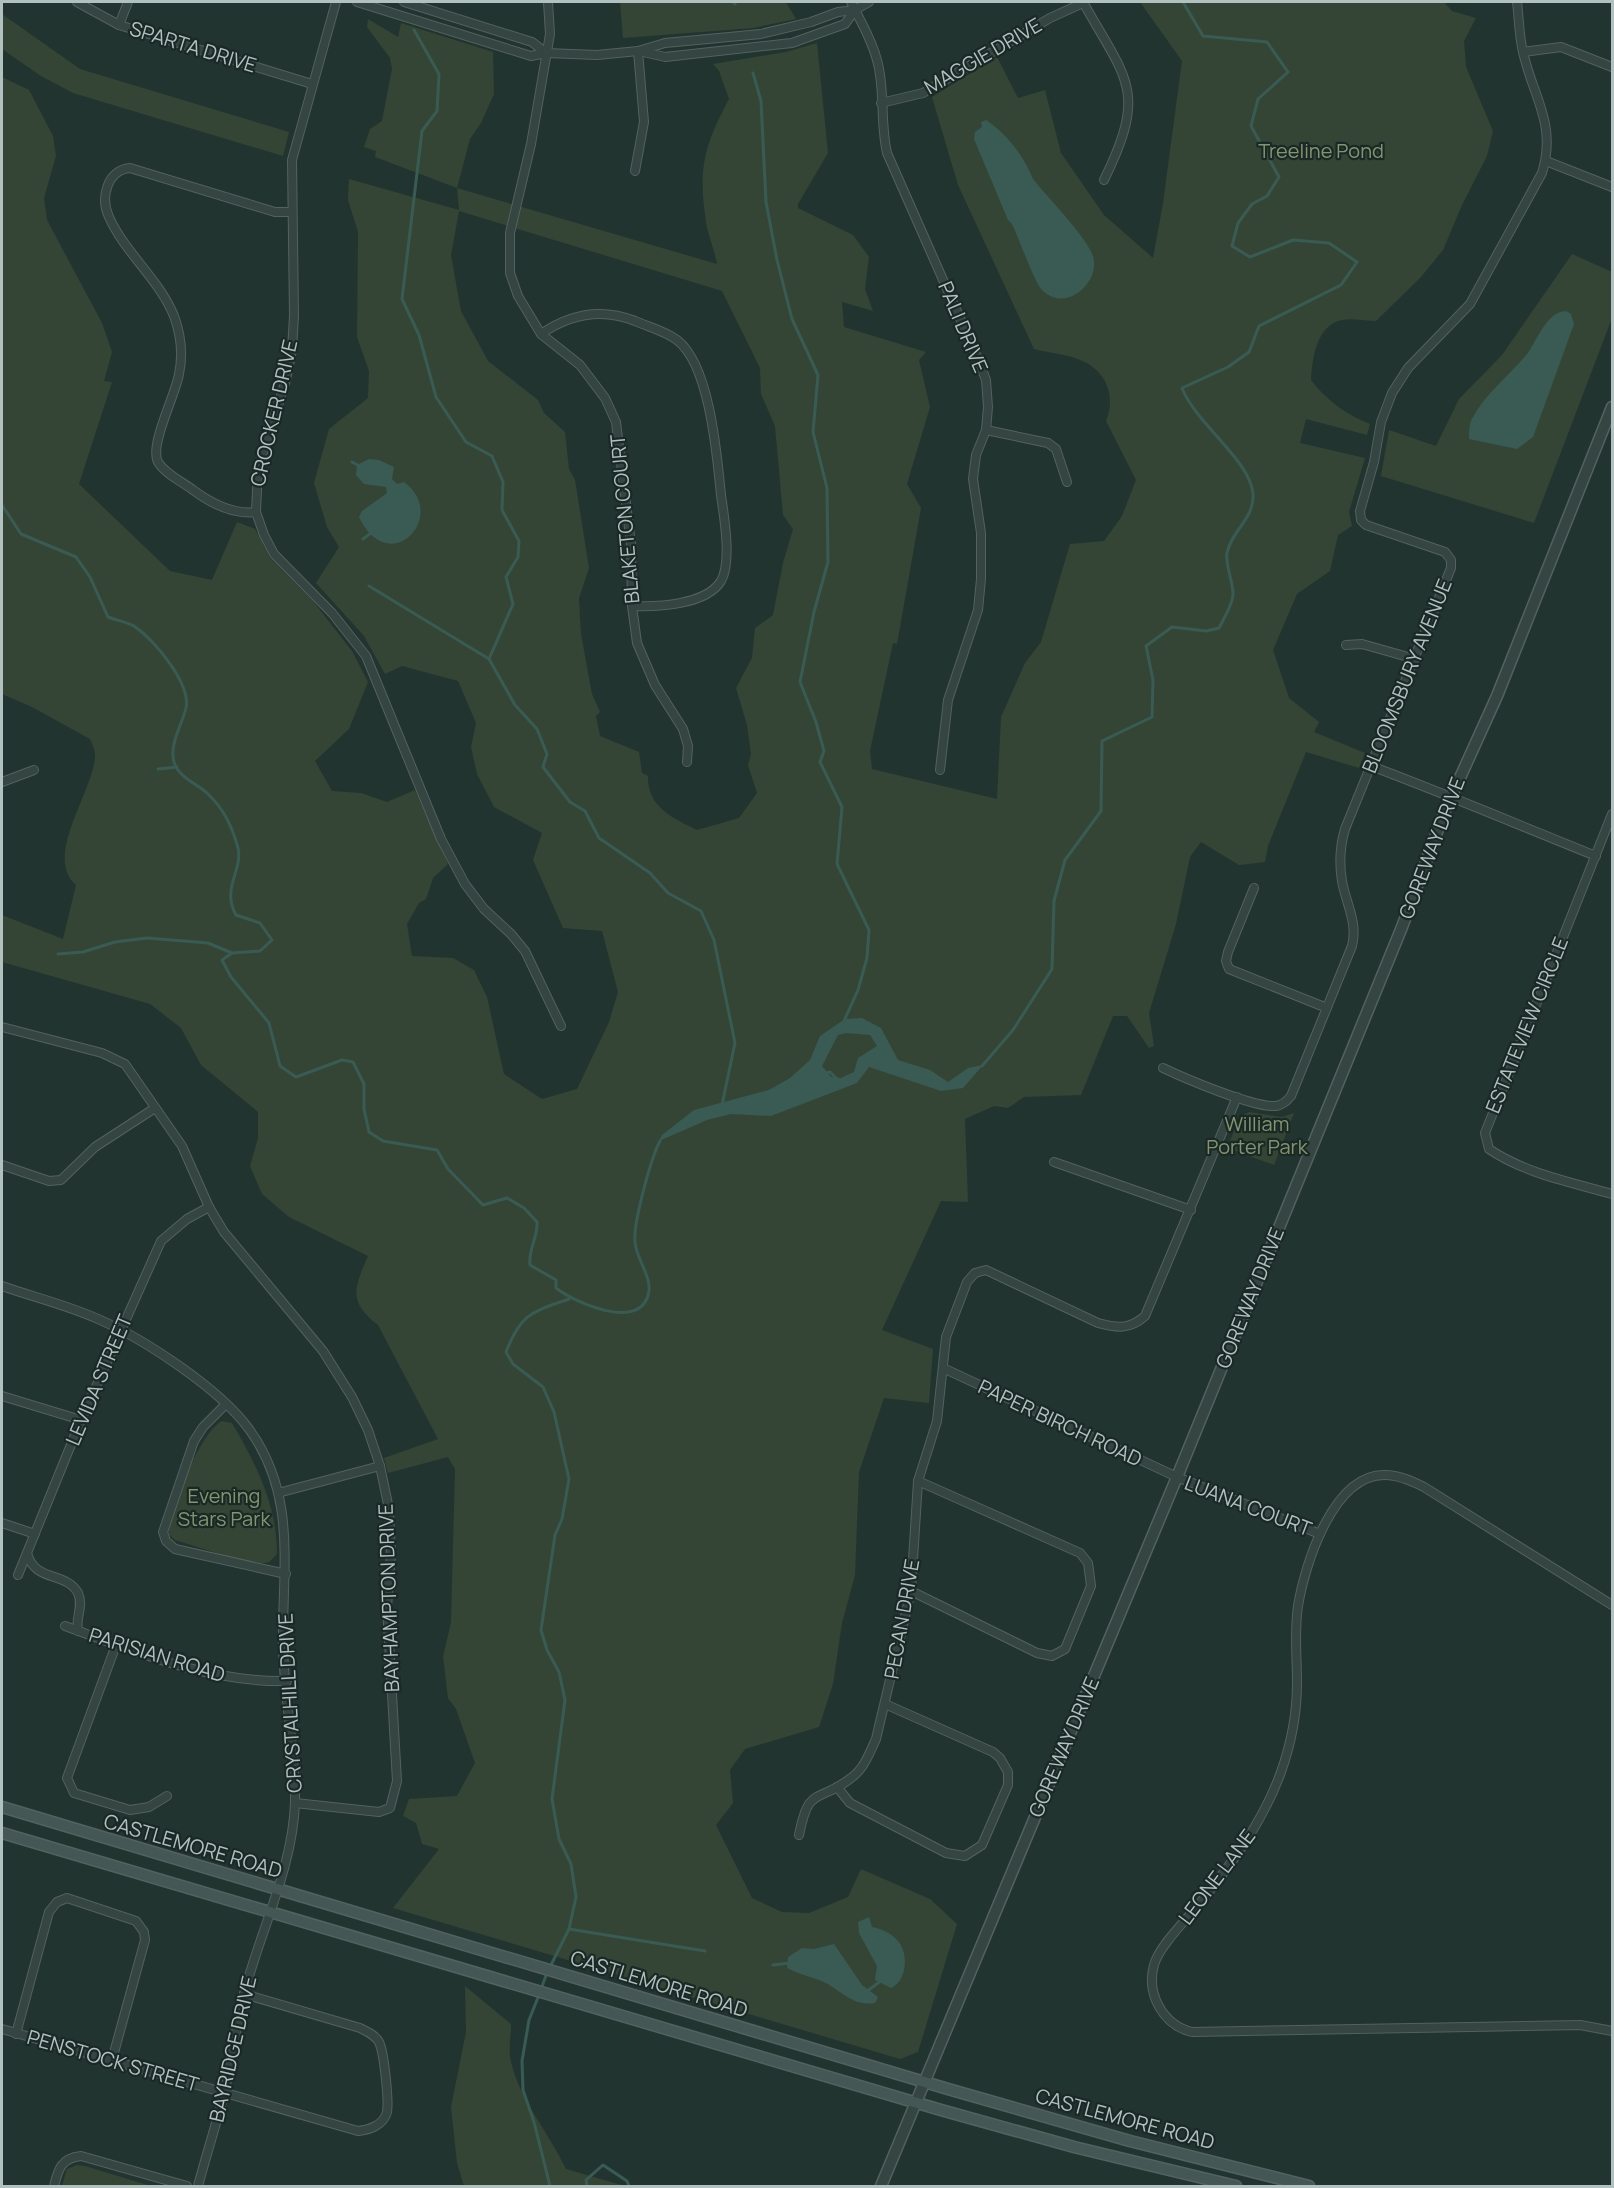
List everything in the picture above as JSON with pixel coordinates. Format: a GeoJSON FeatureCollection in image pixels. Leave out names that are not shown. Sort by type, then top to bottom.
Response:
{"type":"FeatureCollection","features":[{"type":"Feature","properties":{"kind":"main road","name":"CASTLEMORE ROAD"},"geometry":{"type":"LineString","coordinates":[[2,1807],[925,2082],[1130,2141],[1309,2187]]}},
{"type":"Feature","properties":{"kind":"main road","name":"CASTLEMORE ROAD"},"geometry":{"type":"LineString","coordinates":[[2,1833],[916,2102],[1074,2147],[1236,2187]]}},
{"type":"Feature","properties":{"kind":"street","name":"SPARTA DRIVE"},"geometry":{"type":"LineString","coordinates":[[77,2],[119,25],[312,84]]}},
{"type":"Feature","properties":{"kind":"street"},"geometry":{"type":"LineString","coordinates":[[119,25],[128,2]]}},
{"type":"Feature","properties":{"kind":"street","name":"CROCKER DRIVE"},"geometry":{"type":"LineString","coordinates":[[336,2],[292,160],[294,297],[292,350],[286,380],[258,468],[256,512],[264,536],[274,554],[332,613],[366,656],[441,839],[465,884],[525,951],[561,1026]]}},
{"type":"Feature","properties":{"kind":"street"},"geometry":{"type":"LineString","coordinates":[[357,2],[531,56],[546,53],[584,56],[638,51],[665,42],[768,32],[811,22],[838,12],[855,10],[869,2]]}},
{"type":"Feature","properties":{"kind":"street"},"geometry":{"type":"LineString","coordinates":[[404,2],[532,42],[546,53]]}},
{"type":"Feature","properties":{"kind":"street","name":"BLAKETON COURT"},"geometry":{"type":"LineString","coordinates":[[548,2],[550,25],[546,53],[508,252],[514,285],[541,334],[580,365],[605,398],[616,422],[631,544],[632,606],[637,643],[655,686],[683,729],[688,746],[687,762]]}},
{"type":"Feature","properties":{"kind":"street","name":"PALI DRIVE"},"geometry":{"type":"LineString","coordinates":[[851,2],[878,61],[884,139],[892,168],[983,370],[987,391],[986,430],[976,455],[973,479],[982,556],[978,610],[948,700],[940,770]]}},
{"type":"Feature","properties":{"kind":"street"},"geometry":{"type":"LineString","coordinates":[[1083,2],[1116,58],[1128,94],[1126,129],[1104,180]]}},
{"type":"Feature","properties":{"kind":"street","name":"MAGGIE DRIVE"},"geometry":{"type":"LineString","coordinates":[[881,103],[922,93],[1050,18],[1083,2]]}},
{"type":"Feature","properties":{"kind":"street","name":"BLOOMSBURY AVENUE"},"geometry":{"type":"LineString","coordinates":[[1163,1068],[1237,1097],[1269,1106],[1285,1103],[1291,1096],[1352,946],[1354,931],[1341,872],[1342,838],[1449,575],[1451,560],[1445,552],[1376,530],[1361,520],[1360,511],[1374,462],[1380,429],[1392,393],[1400,380],[1447,331],[1476,295],[1533,192],[1546,161],[1546,118],[1523,52],[1517,2]]}},
{"type":"Feature","properties":{"kind":"street"},"geometry":{"type":"LineString","coordinates":[[638,51],[666,57],[792,43],[845,24],[855,10]]}},
{"type":"Feature","properties":{"kind":"street"},"geometry":{"type":"LineString","coordinates":[[1523,52],[1561,48],[1612,67]]}},
{"type":"Feature","properties":{"kind":"street"},"geometry":{"type":"LineString","coordinates":[[635,171],[644,122],[638,51]]}},
{"type":"Feature","properties":{"kind":"street"},"geometry":{"type":"LineString","coordinates":[[1546,161],[1612,187]]}},
{"type":"Feature","properties":{"kind":"street"},"geometry":{"type":"LineString","coordinates":[[256,512],[242,513],[205,499],[157,460],[157,446],[180,371],[181,350],[177,327],[167,302],[111,222],[105,201],[112,175],[120,169],[130,168],[275,212],[291,212]]}},
{"type":"Feature","properties":{"kind":"street"},"geometry":{"type":"LineString","coordinates":[[541,334],[562,322],[590,314],[625,317],[679,341],[695,366],[706,397],[715,431],[724,520],[726,561],[722,579],[706,594],[689,600],[632,606]]}},
{"type":"Feature","properties":{"kind":"street","name":"GOREWAY DRIVE"},"geometry":{"type":"LineString","coordinates":[[881,2187],[1177,1477],[1402,927],[1450,797],[1497,696],[1612,407]]}},
{"type":"Feature","properties":{"kind":"street"},"geometry":{"type":"LineString","coordinates":[[986,430],[1048,443],[1056,448],[1066,482]]}},
{"type":"Feature","properties":{"kind":"street"},"geometry":{"type":"LineString","coordinates":[[1346,645],[1362,644],[1415,659]]}},
{"type":"Feature","properties":{"kind":"street"},"geometry":{"type":"LineString","coordinates":[[1371,765],[1596,856]]}},
{"type":"Feature","properties":{"kind":"street"},"geometry":{"type":"LineString","coordinates":[[2,782],[34,770]]}},
{"type":"Feature","properties":{"kind":"street","name":"ESTATEVIEW CIRCLE"},"geometry":{"type":"LineString","coordinates":[[1612,814],[1485,1133],[1489,1149],[1506,1161],[1538,1173],[1612,1194]]}},
{"type":"Feature","properties":{"kind":"street"},"geometry":{"type":"LineString","coordinates":[[1254,888],[1228,952],[1226,961],[1229,969],[1327,1008]]}},
{"type":"Feature","properties":{"kind":"street","name":"BAYHAMPTON DRIVE"},"geometry":{"type":"LineString","coordinates":[[2,1027],[102,1053],[125,1064],[182,1146],[209,1207],[224,1232],[323,1351],[364,1422],[380,1466],[389,1509],[391,1555],[387,1607],[397,1781],[394,1800],[390,1808],[379,1812],[348,1811],[295,1803]]}},
{"type":"Feature","properties":{"kind":"street"},"geometry":{"type":"LineString","coordinates":[[1054,1162],[1191,1210],[1237,1097]]}},
{"type":"Feature","properties":{"kind":"street"},"geometry":{"type":"LineString","coordinates":[[2,1165],[50,1181],[61,1180],[95,1148],[155,1108]]}},
{"type":"Feature","properties":{"kind":"street","name":"LEVIDA STREET"},"geometry":{"type":"LineString","coordinates":[[18,1575],[81,1420],[161,1241],[187,1219],[209,1207]]}},
{"type":"Feature","properties":{"kind":"street","name":"PECAN DRIVE"},"geometry":{"type":"LineString","coordinates":[[799,1835],[806,1805],[814,1796],[837,1787],[853,1777],[866,1760],[876,1739],[911,1591],[918,1481],[937,1421],[946,1337],[967,1282],[975,1273],[986,1270],[1098,1323],[1117,1328],[1136,1324],[1145,1316],[1191,1210]]}},
{"type":"Feature","properties":{"kind":"street","name":"CRYSTALHILL DRIVE"},"geometry":{"type":"LineString","coordinates":[[2,1286],[95,1317],[121,1329],[166,1358],[226,1404],[249,1430],[259,1446],[278,1494],[287,1551],[283,1638],[295,1803],[270,1912]]}},
{"type":"Feature","properties":{"kind":"street","name":"PAPER BIRCH ROAD"},"geometry":{"type":"LineString","coordinates":[[943,1368],[1177,1477]]}},
{"type":"Feature","properties":{"kind":"street"},"geometry":{"type":"LineString","coordinates":[[2,1396],[81,1420]]}},
{"type":"Feature","properties":{"kind":"street"},"geometry":{"type":"LineString","coordinates":[[226,1404],[203,1427],[194,1441],[163,1532],[166,1541],[175,1549],[286,1574]]}},
{"type":"Feature","properties":{"kind":"street"},"geometry":{"type":"LineString","coordinates":[[278,1494],[380,1466]]}},
{"type":"Feature","properties":{"kind":"street","name":"LEONE LANE"},"geometry":{"type":"LineString","coordinates":[[1612,1605],[1405,1478],[1384,1475],[1359,1482],[1341,1496],[1320,1534],[1304,1578],[1294,1649],[1297,1684],[1292,1727],[1280,1774],[1255,1828],[1232,1863],[1164,1946],[1154,1964],[1152,1988],[1156,2004],[1180,2029],[1192,2032],[1581,2025],[1612,2031]]}},
{"type":"Feature","properties":{"kind":"street","name":"LUANA COURT"},"geometry":{"type":"LineString","coordinates":[[1177,1477],[1320,1534]]}},
{"type":"Feature","properties":{"kind":"street"},"geometry":{"type":"LineString","coordinates":[[911,1591],[1037,1653],[1052,1656],[1065,1649],[1092,1578],[1088,1563],[1080,1553],[918,1481]]}},
{"type":"Feature","properties":{"kind":"street"},"geometry":{"type":"LineString","coordinates":[[2,1523],[35,1534]]}},
{"type":"Feature","properties":{"kind":"street"},"geometry":{"type":"LineString","coordinates":[[27,1552],[33,1567],[68,1583],[75,1589],[81,1605],[76,1622],[78,1631]]}},
{"type":"Feature","properties":{"kind":"street","name":"PARISIAN ROAD"},"geometry":{"type":"LineString","coordinates":[[65,1626],[116,1645],[219,1676],[264,1682],[287,1681]]}},
{"type":"Feature","properties":{"kind":"street"},"geometry":{"type":"LineString","coordinates":[[116,1645],[67,1778],[75,1792],[130,1810],[149,1807],[167,1796]]}},
{"type":"Feature","properties":{"kind":"street"},"geometry":{"type":"LineString","coordinates":[[837,1787],[850,1803],[946,1853],[965,1856],[982,1845],[1008,1785],[1008,1772],[1000,1758],[993,1752],[885,1704]]}},
{"type":"Feature","properties":{"kind":"street"},"geometry":{"type":"LineString","coordinates":[[16,2034],[49,1912],[57,1902],[67,1898],[136,1921],[144,1932],[145,1940],[112,2060]]}},
{"type":"Feature","properties":{"kind":"street","name":"BAYRIDGE DRIVE"},"geometry":{"type":"LineString","coordinates":[[198,2187],[225,2092],[244,1994],[270,1912]]}},
{"type":"Feature","properties":{"kind":"street","name":"PENSTOCK STREET"},"geometry":{"type":"LineString","coordinates":[[2,2029],[358,2131],[368,2130],[380,2123],[387,2112],[383,2051],[373,2035],[360,2028],[244,1994]]}},
{"type":"Feature","properties":{"kind":"street"},"geometry":{"type":"LineString","coordinates":[[54,2187],[58,2168],[64,2161],[81,2156],[187,2187]]}},
{"type":"Feature","properties":{"kind":"green space"},"geometry":{"type":"Polygon","coordinates":[[[620,2],[786,2],[796,19],[753,28],[623,38],[620,2]]]}},
{"type":"Feature","properties":{"kind":"green space","name":"Treeline Pond"},"geometry":{"type":"Polygon","coordinates":[[[1140,2],[1444,2],[1452,11],[1476,18],[1464,41],[1466,67],[1493,131],[1487,156],[1462,205],[1443,250],[1421,277],[1376,321],[1346,319],[1333,323],[1326,329],[1317,344],[1311,380],[1338,406],[1370,424],[1367,435],[1306,419],[1300,443],[1365,458],[1349,512],[1352,526],[1338,535],[1330,571],[1297,594],[1273,650],[1289,698],[1319,722],[1314,732],[1365,753],[1359,768],[1306,752],[1268,846],[1265,862],[1239,865],[1201,842],[1190,857],[1176,924],[1149,1013],[1154,1046],[1149,1048],[1127,1016],[1113,1016],[1081,1095],[1024,1097],[1008,1108],[994,1106],[965,1119],[968,1202],[941,1201],[882,1330],[933,1349],[929,1403],[884,1398],[859,1472],[855,1575],[842,1623],[833,1684],[819,1727],[745,1749],[730,1770],[733,1803],[716,1825],[752,1898],[782,1912],[809,1913],[848,1897],[861,1869],[930,1899],[957,1924],[918,2052],[900,2059],[393,1908],[439,1849],[422,1844],[416,1823],[403,1816],[409,1799],[457,1796],[475,1763],[456,1709],[448,1698],[443,1657],[451,1622],[455,1469],[448,1457],[388,1473],[384,1458],[438,1439],[378,1325],[368,1317],[358,1301],[356,1294],[359,1277],[368,1256],[289,1217],[262,1194],[250,1166],[258,1138],[258,1112],[201,1065],[181,1028],[150,1004],[2,962],[2,915],[63,939],[76,885],[67,873],[65,858],[67,841],[87,788],[95,755],[90,739],[32,707],[2,694],[2,77],[29,90],[53,136],[56,156],[44,198],[47,220],[102,323],[112,352],[104,381],[112,382],[79,484],[170,571],[212,580],[237,522],[255,529],[270,558],[313,601],[352,651],[368,682],[349,729],[315,761],[332,791],[361,793],[387,802],[415,790],[448,864],[433,878],[426,899],[419,903],[407,924],[412,956],[453,958],[474,970],[487,997],[504,1074],[542,1099],[577,1089],[609,1022],[618,992],[602,931],[563,928],[533,860],[542,833],[494,807],[477,774],[471,747],[476,723],[458,681],[402,666],[385,674],[364,636],[316,583],[339,547],[327,527],[314,483],[329,429],[368,398],[369,371],[357,337],[358,232],[348,200],[349,179],[459,210],[457,188],[717,264],[704,208],[704,161],[713,132],[729,99],[719,71],[713,64],[786,52],[817,43],[828,153],[798,204],[798,208],[853,235],[869,257],[865,289],[873,311],[842,302],[844,327],[926,352],[919,360],[930,407],[907,484],[921,508],[897,644],[893,643],[870,751],[872,769],[997,799],[1001,717],[1025,663],[1041,642],[1070,544],[1104,541],[1122,516],[1136,480],[1106,421],[1110,402],[1107,385],[1103,378],[1097,371],[1080,360],[1034,349],[958,185],[932,97],[997,57],[1018,98],[1045,90],[1061,153],[1104,215],[1153,258],[1163,203],[1182,61],[1140,2]],[[459,211],[451,255],[461,311],[488,361],[538,400],[544,413],[565,432],[569,469],[575,480],[589,568],[579,598],[581,634],[592,694],[600,712],[596,716],[600,736],[639,752],[642,773],[648,776],[649,787],[657,804],[671,816],[697,830],[739,818],[757,793],[748,765],[751,754],[747,725],[736,688],[752,658],[755,628],[773,615],[783,563],[793,529],[783,515],[775,426],[761,394],[760,368],[722,291],[459,211]]]}},
{"type":"Feature","properties":{"kind":"green space"},"geometry":{"type":"Polygon","coordinates":[[[2,14],[80,69],[289,132],[283,156],[73,93],[41,76],[2,49],[2,14]]]}},
{"type":"Feature","properties":{"kind":"green space"},"geometry":{"type":"Polygon","coordinates":[[[368,19],[398,37],[401,23],[493,52],[494,94],[481,123],[470,139],[457,188],[375,157],[376,151],[364,147],[370,129],[382,121],[392,69],[390,58],[367,27],[368,19]]]}},
{"type":"Feature","properties":{"kind":"green space"},"geometry":{"type":"Polygon","coordinates":[[[1572,254],[1612,272],[1612,318],[1534,523],[1381,476],[1389,430],[1436,446],[1459,399],[1502,355],[1572,254]]]}},
{"type":"Feature","properties":{"kind":"green space","name":"William Porter Park"},"geometry":{"type":"Polygon","coordinates":[[[1249,1112],[1282,1117],[1294,1113],[1274,1165],[1227,1148],[1240,1117],[1249,1112]]]}},
{"type":"Feature","properties":{"kind":"green space","name":"Evening Stars Park"},"geometry":{"type":"Polygon","coordinates":[[[222,1421],[232,1423],[264,1486],[276,1536],[277,1554],[269,1562],[255,1565],[175,1540],[169,1534],[174,1508],[187,1473],[204,1440],[222,1421]]]}},
{"type":"Feature","properties":{"kind":"green space"},"geometry":{"type":"Polygon","coordinates":[[[465,1986],[511,2024],[510,2053],[515,2076],[566,2169],[625,2186],[464,2186],[457,2163],[451,2107],[466,2032],[465,1986]]]}},
{"type":"Feature","properties":{"kind":"green space"},"geometry":{"type":"Polygon","coordinates":[[[77,2165],[151,2186],[62,2186],[67,2169],[77,2165]]]}},
{"type":"Feature","properties":{"kind":"shaded area"},"geometry":{"type":"Polygon","coordinates":[[[986,120],[1001,131],[1014,146],[1033,179],[1075,228],[1093,256],[1092,276],[1080,292],[1071,297],[1051,296],[1042,290],[1035,278],[974,139],[975,132],[982,127],[981,122],[986,120]]]}},
{"type":"Feature","properties":{"kind":"shaded area"},"geometry":{"type":"Polygon","coordinates":[[[1566,311],[1571,314],[1574,324],[1533,437],[1517,449],[1469,439],[1472,419],[1478,408],[1527,354],[1553,316],[1566,311]]]}},
{"type":"Feature","properties":{"kind":"shaded area"},"geometry":{"type":"Polygon","coordinates":[[[369,459],[379,460],[394,467],[392,479],[397,484],[404,482],[417,496],[421,511],[418,525],[410,536],[399,543],[385,543],[371,535],[359,517],[362,511],[387,493],[386,487],[364,484],[356,475],[357,465],[369,459]]]}},
{"type":"Feature","properties":{"kind":"shaded area"},"geometry":{"type":"Polygon","coordinates":[[[862,1018],[881,1028],[898,1060],[930,1070],[948,1082],[968,1068],[983,1065],[963,1088],[941,1091],[869,1067],[857,1083],[771,1116],[731,1114],[707,1120],[659,1141],[662,1135],[694,1110],[769,1090],[790,1078],[810,1060],[820,1036],[845,1019],[862,1018]],[[846,1033],[838,1035],[822,1066],[831,1077],[841,1078],[854,1072],[858,1058],[877,1046],[870,1035],[846,1033]]]}},
{"type":"Feature","properties":{"kind":"shaded area"},"geometry":{"type":"Polygon","coordinates":[[[869,1917],[872,1927],[883,1930],[902,1946],[905,1967],[900,1980],[891,1988],[875,1980],[877,1966],[859,1933],[858,1922],[869,1917]]]}},
{"type":"Feature","properties":{"kind":"shaded area"},"geometry":{"type":"Polygon","coordinates":[[[834,1944],[862,1985],[878,1997],[875,2003],[852,2000],[826,1983],[787,1968],[788,1957],[802,1948],[814,1949],[834,1944]]]}},
{"type":"Feature","properties":{"kind":"waterway"},"geometry":{"type":"LineString","coordinates":[[982,1066],[1013,1030],[1052,969],[1054,901],[1065,860],[1101,811],[1102,741],[1152,717],[1153,680],[1146,646],[1172,627],[1206,631],[1219,628],[1232,602],[1233,589],[1227,553],[1229,545],[1253,503],[1250,481],[1233,455],[1189,402],[1182,388],[1228,367],[1249,352],[1259,326],[1341,285],[1357,262],[1329,243],[1293,240],[1250,257],[1232,246],[1238,223],[1252,204],[1267,196],[1279,177],[1251,126],[1258,99],[1288,72],[1267,42],[1203,36],[1183,2]]}},
{"type":"Feature","properties":{"kind":"waterway"},"geometry":{"type":"LineString","coordinates":[[414,30],[439,74],[437,111],[422,131],[402,299],[419,335],[436,397],[466,442],[492,456],[503,482],[502,510],[519,541],[518,557],[506,577],[513,604],[489,659]]}},
{"type":"Feature","properties":{"kind":"waterway"},"geometry":{"type":"LineString","coordinates":[[753,73],[761,101],[766,202],[777,260],[792,319],[818,375],[813,432],[827,488],[828,562],[814,612],[800,682],[816,722],[824,751],[820,762],[842,807],[837,864],[869,930],[867,958],[858,990],[844,1021]]}},
{"type":"Feature","properties":{"kind":"waterway"},"geometry":{"type":"LineString","coordinates":[[352,462],[361,467]]}},
{"type":"Feature","properties":{"kind":"waterway"},"geometry":{"type":"LineString","coordinates":[[2,505],[21,534],[76,557],[90,577],[108,617],[134,626],[161,652],[177,675],[183,687],[186,708],[173,748],[176,768],[207,793],[227,818],[239,856],[231,888],[232,905],[236,915],[260,923],[272,940],[260,951],[232,953],[208,943],[147,938],[115,942],[83,952],[58,954]]}},
{"type":"Feature","properties":{"kind":"waterway"},"geometry":{"type":"LineString","coordinates":[[363,539],[371,533]]}},
{"type":"Feature","properties":{"kind":"waterway"},"geometry":{"type":"LineString","coordinates":[[369,586],[489,659],[515,705],[537,729],[547,754],[543,767],[570,802],[585,811],[599,838],[650,873],[668,893],[701,911],[714,940],[735,1043],[722,1105]]}},
{"type":"Feature","properties":{"kind":"waterway"},"geometry":{"type":"LineString","coordinates":[[158,769],[177,767]]}},
{"type":"Feature","properties":{"kind":"waterway"},"geometry":{"type":"LineString","coordinates":[[232,953],[222,960],[231,977],[269,1023],[280,1066],[296,1077],[342,1060],[353,1062],[364,1084],[364,1109],[369,1132],[383,1141],[437,1150],[448,1169],[483,1205],[507,1198],[524,1208],[537,1222],[530,1265],[556,1280],[556,1288],[578,1301],[607,1311],[622,1312],[635,1310],[644,1304],[649,1285],[636,1248],[635,1233],[643,1191],[660,1141]]}},
{"type":"Feature","properties":{"kind":"waterway"},"geometry":{"type":"LineString","coordinates":[[826,1073],[830,1072],[837,1079]]}},
{"type":"Feature","properties":{"kind":"waterway"},"geometry":{"type":"LineString","coordinates":[[550,1967],[569,1929],[576,1897],[571,1864],[559,1839],[552,1799],[565,1700],[559,1672],[547,1650],[541,1630],[555,1535],[562,1519],[569,1479],[554,1412],[543,1387],[513,1364],[506,1352],[517,1329],[529,1316],[569,1299]]}},
{"type":"Feature","properties":{"kind":"waterway"},"geometry":{"type":"LineString","coordinates":[[569,1929],[705,1951]]}},
{"type":"Feature","properties":{"kind":"waterway"},"geometry":{"type":"LineString","coordinates":[[773,1965],[790,1963]]}},
{"type":"Feature","properties":{"kind":"waterway"},"geometry":{"type":"LineString","coordinates":[[541,1989],[547,1973]]}},
{"type":"Feature","properties":{"kind":"waterway"},"geometry":{"type":"LineString","coordinates":[[866,1992],[882,1980]]}},
{"type":"Feature","properties":{"kind":"waterway"},"geometry":{"type":"LineString","coordinates":[[539,1995],[529,2020],[522,2061],[523,2090],[534,2122],[550,2186]]}},
{"type":"Feature","properties":{"kind":"waterway"},"geometry":{"type":"LineString","coordinates":[[587,2186],[586,2180],[603,2165],[627,2181],[629,2186]]}}]}
